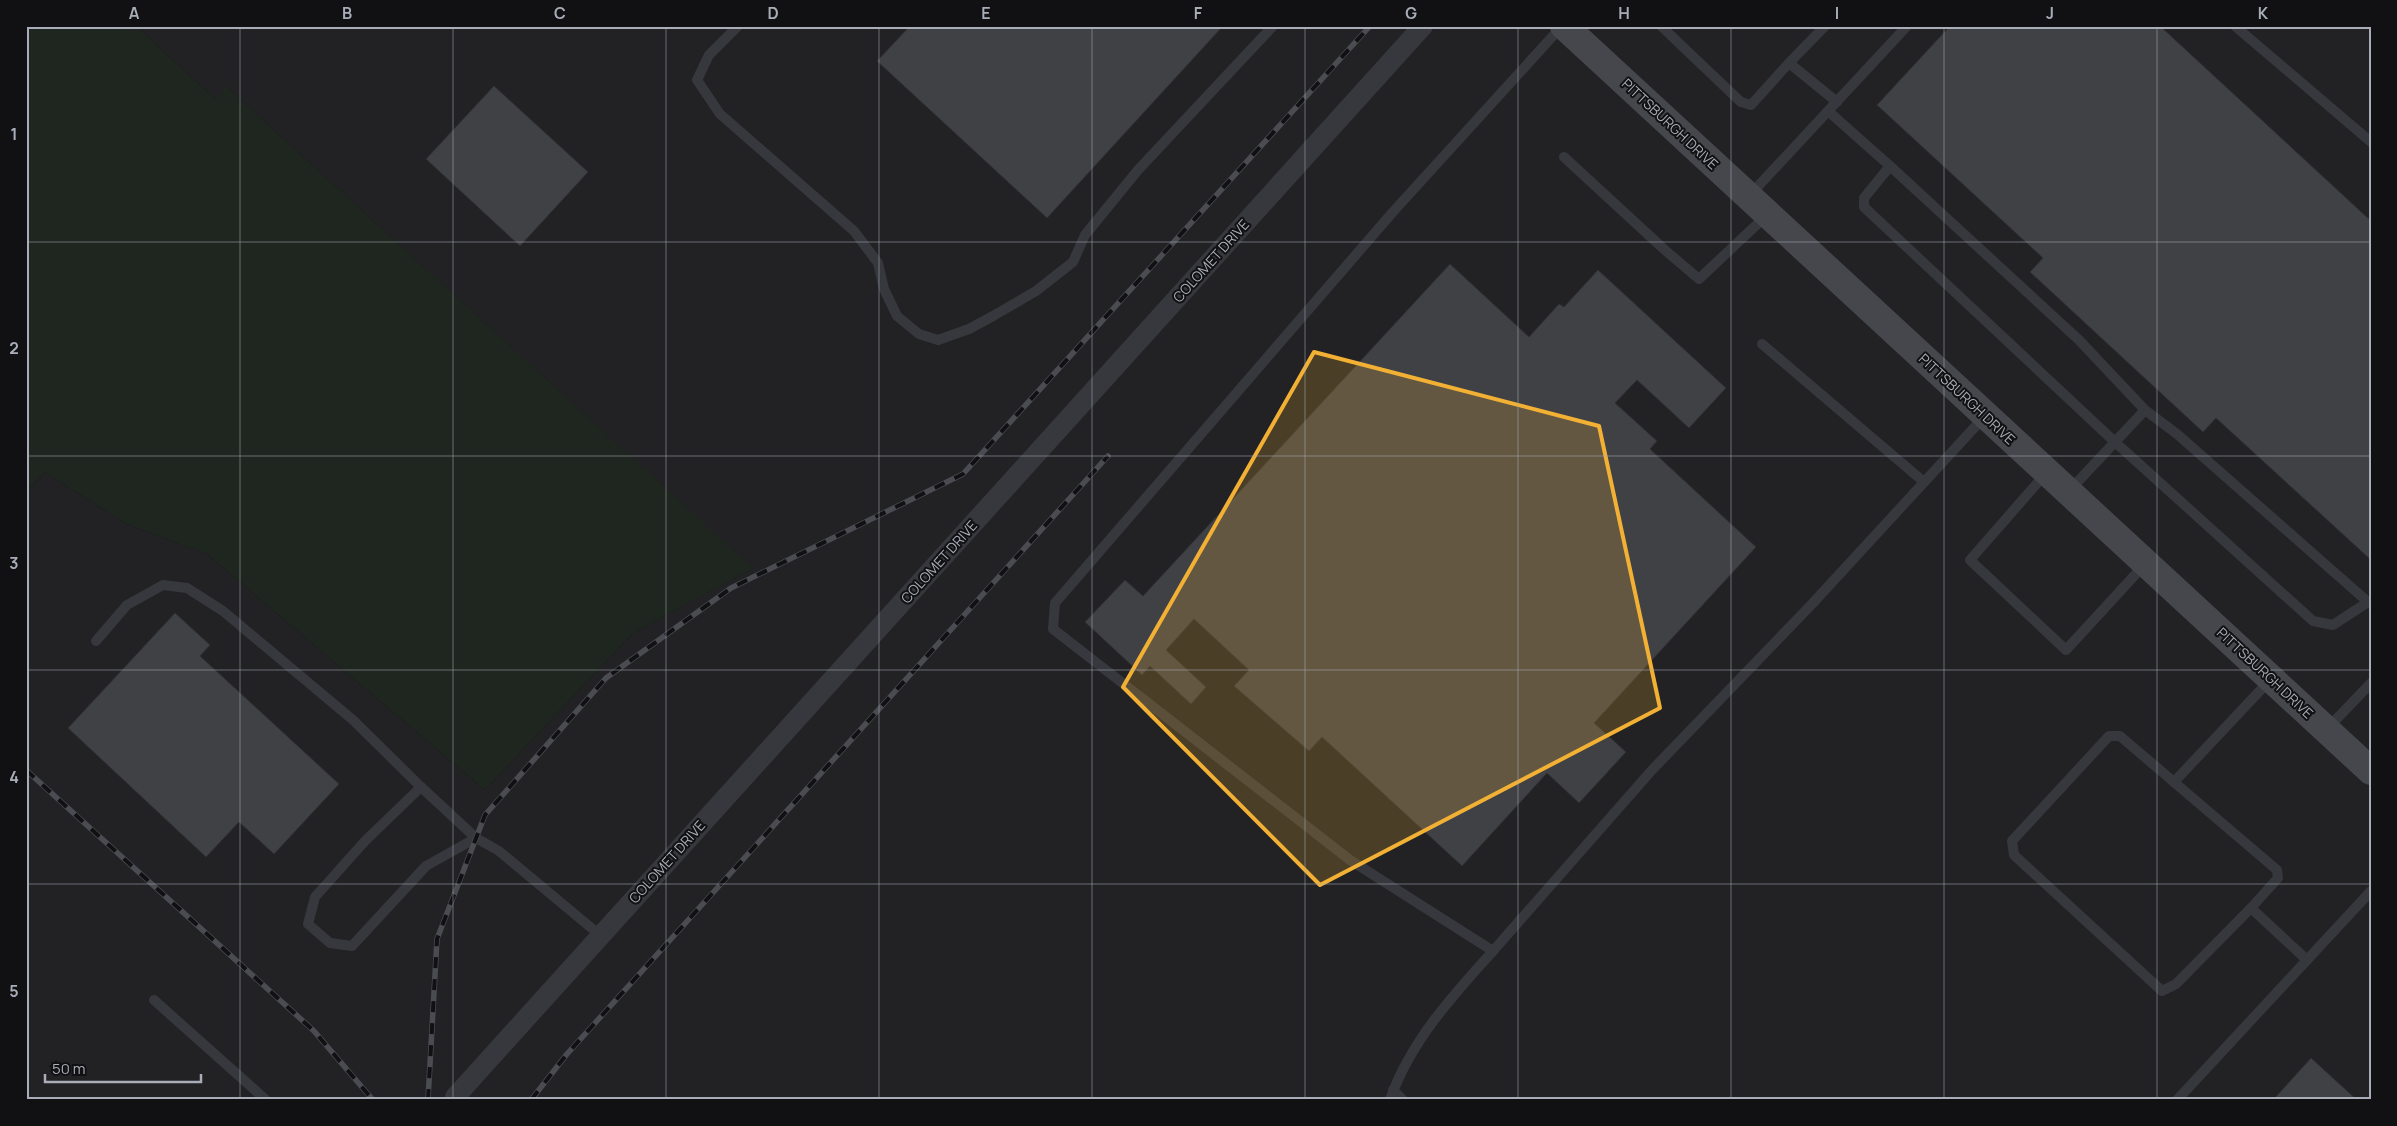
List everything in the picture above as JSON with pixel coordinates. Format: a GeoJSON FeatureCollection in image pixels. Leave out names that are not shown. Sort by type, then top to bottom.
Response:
{"type":"FeatureCollection","features":[{"type":"Feature","properties":{"kind":"street","name":"COLOMET DRIVE"},"geometry":{"type":"LineString","coordinates":[[453,1098],[1423,26]]}},
{"type":"Feature","properties":{"kind":"street","name":"PITTSBURGH DRIVE"},"geometry":{"type":"LineString","coordinates":[[1563,26],[2371,771]]}},
{"type":"Feature","properties":{"kind":"lane"},"geometry":{"type":"LineString","coordinates":[[738,26],[710,55],[697,80],[720,114],[854,231],[878,263],[884,290],[896,316],[919,334],[938,340],[968,329],[994,316],[1036,291],[1073,262],[1085,235],[1138,170],[1272,26]]}},
{"type":"Feature","properties":{"kind":"lane"},"geometry":{"type":"LineString","coordinates":[[1493,951],[1350,860],[1053,629],[1055,603],[1392,213],[1563,26]]}},
{"type":"Feature","properties":{"kind":"lane"},"geometry":{"type":"LineString","coordinates":[[1661,26],[1741,102],[1751,105],[1825,26]]}},
{"type":"Feature","properties":{"kind":"lane"},"geometry":{"type":"LineString","coordinates":[[1748,196],[1907,26]]}},
{"type":"Feature","properties":{"kind":"lane"},"geometry":{"type":"LineString","coordinates":[[2235,26],[2371,142]]}},
{"type":"Feature","properties":{"kind":"lane"},"geometry":{"type":"LineString","coordinates":[[1789,63],[1836,102]]}},
{"type":"Feature","properties":{"kind":"lane"},"geometry":{"type":"LineString","coordinates":[[1828,111],[1890,166],[2079,340],[2145,410],[2177,434],[2369,603],[2334,625],[2313,621],[2116,443],[1864,208],[1864,198],[1890,166]]}},
{"type":"Feature","properties":{"kind":"lane"},"geometry":{"type":"LineString","coordinates":[[1564,157],[1699,279],[1768,214]]}},
{"type":"Feature","properties":{"kind":"lane"},"geometry":{"type":"LineString","coordinates":[[1762,344],[1924,482]]}},
{"type":"Feature","properties":{"kind":"lane"},"geometry":{"type":"LineString","coordinates":[[2068,492],[2145,410]]}},
{"type":"Feature","properties":{"kind":"lane"},"geometry":{"type":"LineString","coordinates":[[1403,1100],[1392,1095],[1399,1074],[1446,1003],[1652,770],[1812,604],[1985,415]]}},
{"type":"Feature","properties":{"kind":"lane"},"geometry":{"type":"LineString","coordinates":[[2047,472],[1970,560],[2066,650],[2146,563]]}},
{"type":"Feature","properties":{"kind":"lane"},"geometry":{"type":"LineString","coordinates":[[96,641],[127,605],[163,585],[187,588],[223,611],[353,720],[476,838],[499,851],[601,936]]}},
{"type":"Feature","properties":{"kind":"lane"},"geometry":{"type":"LineString","coordinates":[[2174,782],[2271,679]]}},
{"type":"Feature","properties":{"kind":"lane"},"geometry":{"type":"LineString","coordinates":[[2326,730],[2371,683]]}},
{"type":"Feature","properties":{"kind":"lane"},"geometry":{"type":"LineString","coordinates":[[2109,736],[2120,736],[2277,870],[2278,878],[2251,908],[2176,984],[2162,991],[2014,855],[2012,841],[2109,736]]}},
{"type":"Feature","properties":{"kind":"lane"},"geometry":{"type":"LineString","coordinates":[[421,787],[365,841],[315,897],[308,924],[330,943],[352,946],[426,866],[476,838]]}},
{"type":"Feature","properties":{"kind":"lane"},"geometry":{"type":"LineString","coordinates":[[2177,1100],[2371,891]]}},
{"type":"Feature","properties":{"kind":"lane"},"geometry":{"type":"LineString","coordinates":[[2251,908],[2307,960]]}},
{"type":"Feature","properties":{"kind":"lane"},"geometry":{"type":"LineString","coordinates":[[154,1000],[266,1100]]}},
{"type":"Feature","properties":{"kind":"highlighted area"},"geometry":{"type":"Polygon","coordinates":[[[1314,352],[1599,426],[1660,708],[1320,885],[1123,687],[1314,352]]]}},
{"type":"Feature","properties":{"kind":"shaded area"},"geometry":{"type":"Polygon","coordinates":[[[26,26],[136,26],[215,99],[227,87],[753,568],[633,633],[485,790],[207,554],[126,524],[45,472],[26,492],[26,26]]]}},
{"type":"Feature","properties":{"kind":"shaded area"},"geometry":{"type":"Polygon","coordinates":[[[136,26],[2371,26],[2371,770],[2363,780],[2371,787],[2371,1100],[26,1100],[26,492],[45,472],[126,524],[207,554],[485,790],[633,633],[752,568],[228,88],[215,99],[136,26]]]}},
{"type":"Feature","properties":{"kind":"building"},"geometry":{"type":"Polygon","coordinates":[[[910,26],[1223,26],[1047,218],[877,61],[910,26]]]}},
{"type":"Feature","properties":{"kind":"building"},"geometry":{"type":"Polygon","coordinates":[[[1950,26],[2160,26],[2371,221],[2371,560],[2216,418],[2203,432],[2030,272],[2043,258],[1877,105],[1950,26]]]}},
{"type":"Feature","properties":{"kind":"building"},"geometry":{"type":"Polygon","coordinates":[[[494,86],[588,172],[520,246],[426,159],[494,86]]]}},
{"type":"Feature","properties":{"kind":"building"},"geometry":{"type":"Polygon","coordinates":[[[1450,264],[1529,337],[1559,304],[1564,307],[1598,270],[1726,388],[1689,428],[1637,380],[1615,403],[1657,441],[1650,449],[1756,547],[1594,723],[1626,752],[1579,803],[1547,773],[1462,866],[1322,737],[1309,751],[1234,686],[1249,670],[1194,619],[1166,650],[1206,687],[1191,704],[1150,666],[1142,675],[1085,622],[1125,580],[1143,596],[1450,264]]]}},
{"type":"Feature","properties":{"kind":"building"},"geometry":{"type":"Polygon","coordinates":[[[175,613],[210,645],[200,656],[339,784],[274,854],[239,822],[206,857],[68,728],[175,613]]]}},
{"type":"Feature","properties":{"kind":"building"},"geometry":{"type":"Polygon","coordinates":[[[2311,1058],[2357,1100],[2273,1100],[2311,1058]]]}},
{"type":"Feature","properties":{"kind":"railway"},"geometry":{"type":"LineString","coordinates":[[428,1100],[437,939],[485,815],[606,678],[731,588],[963,474],[1370,26]]}},
{"type":"Feature","properties":{"kind":"railway"},"geometry":{"type":"LineString","coordinates":[[531,1100],[567,1054],[1108,456]]}},
{"type":"Feature","properties":{"kind":"railway"},"geometry":{"type":"LineString","coordinates":[[26,770],[314,1031],[373,1100]]}}]}
